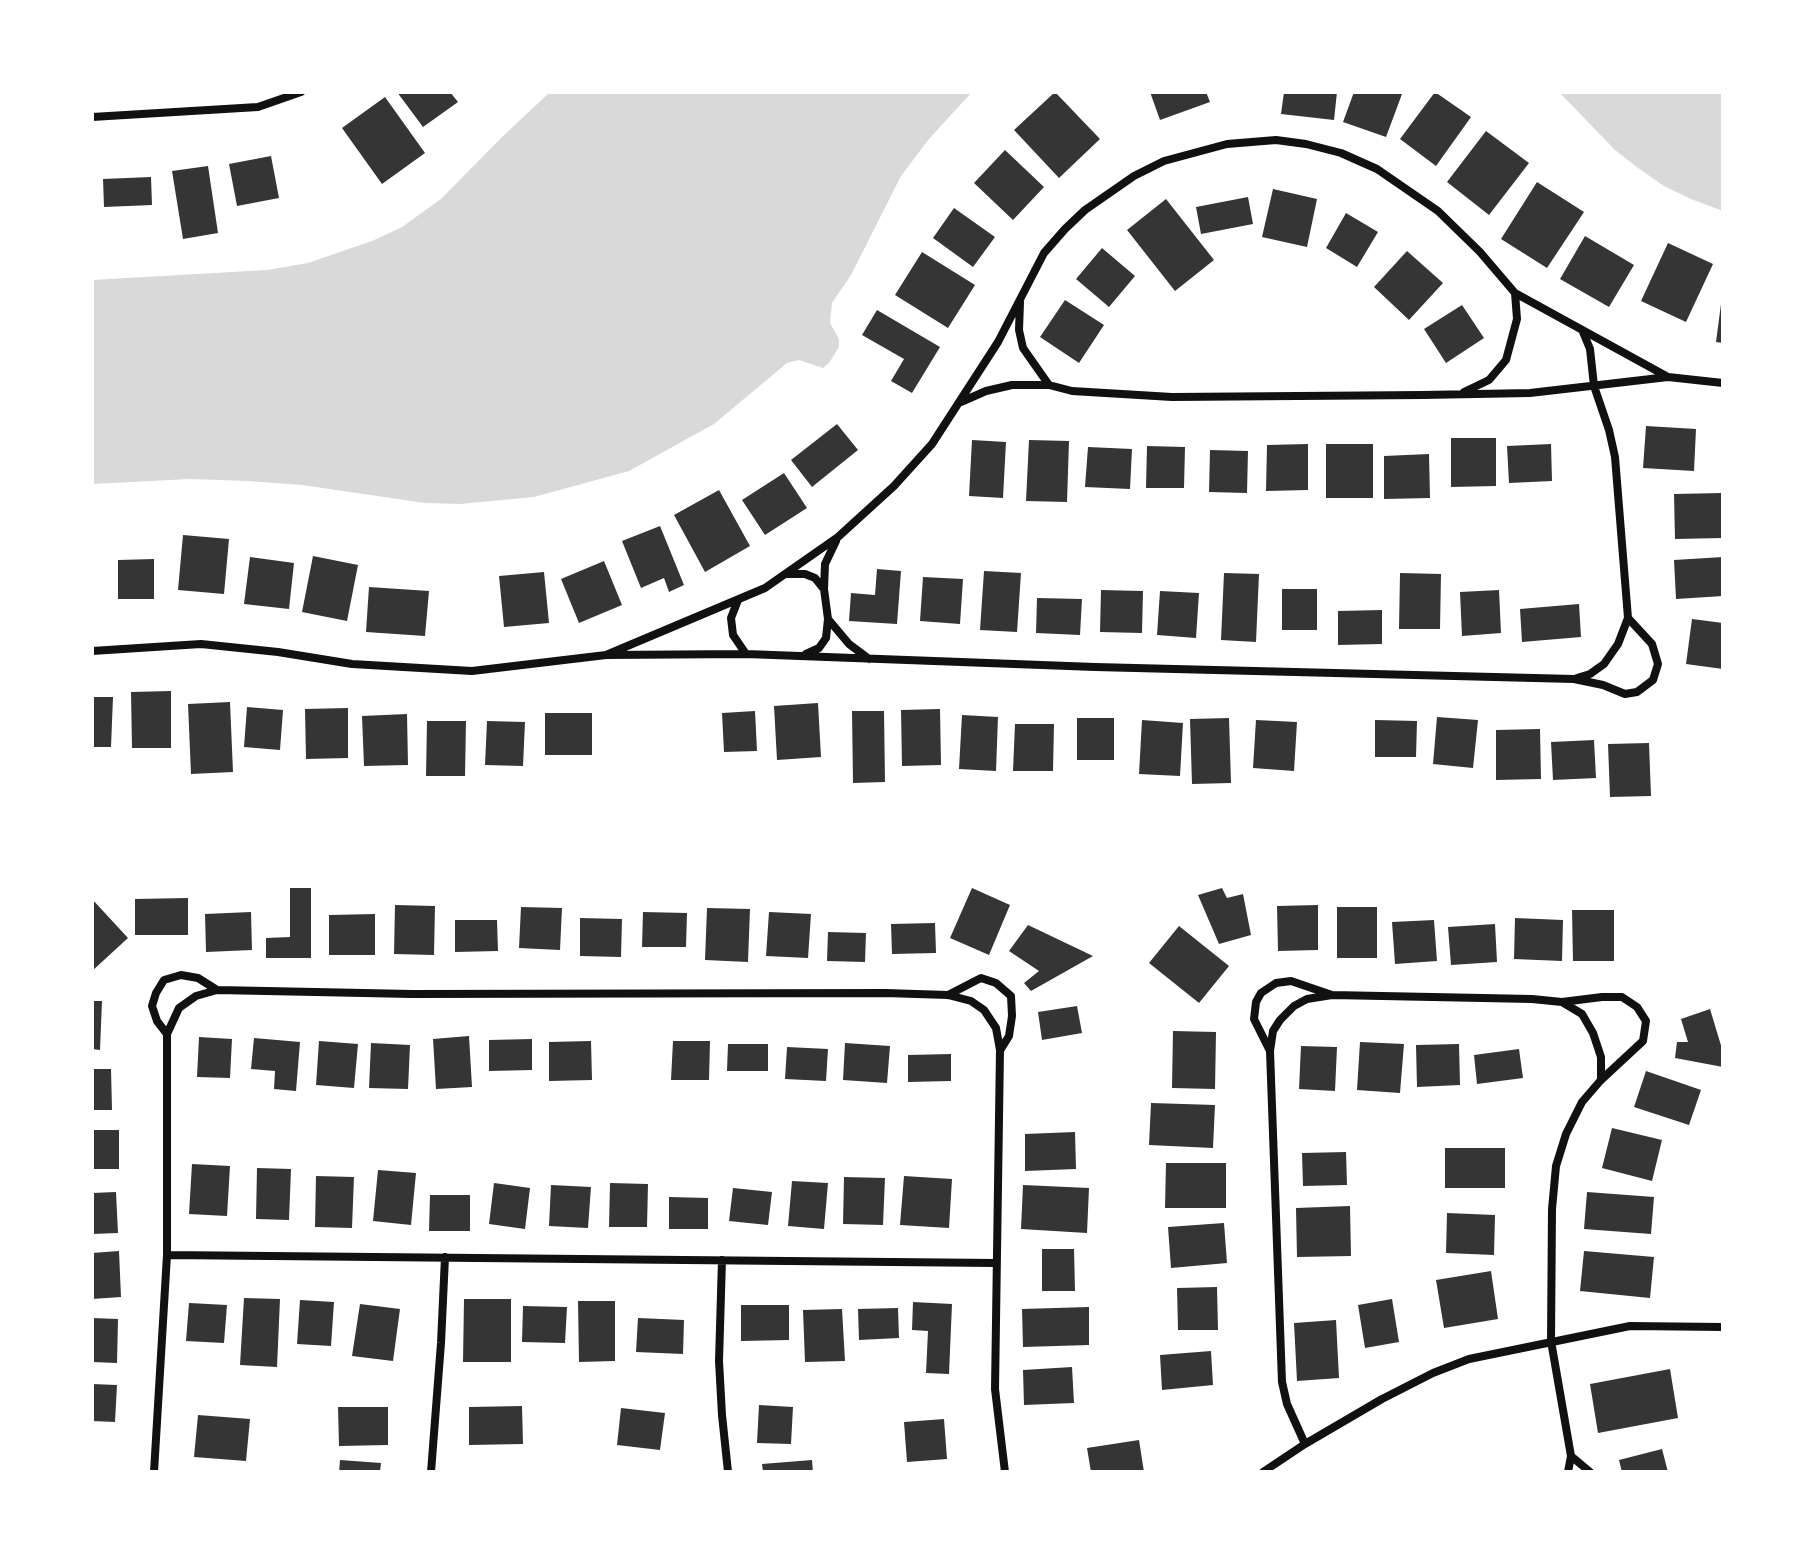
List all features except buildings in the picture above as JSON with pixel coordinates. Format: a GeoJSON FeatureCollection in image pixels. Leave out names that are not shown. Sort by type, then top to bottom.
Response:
{"type":"FeatureCollection","features":[{"type":"Feature","properties":{"kind":"street"},"geometry":{"type":"LineString","coordinates":[[92,117],[258,107],[301,92]]}},
{"type":"Feature","properties":{"kind":"street"},"geometry":{"type":"LineString","coordinates":[[606,655],[765,588],[838,537],[894,486],[932,444],[998,342],[1044,253],[1065,229],[1085,210],[1134,176],[1164,161],[1227,144],[1276,140],[1341,153],[1377,169],[1438,211],[1515,293],[1668,377]]}},
{"type":"Feature","properties":{"kind":"street"},"geometry":{"type":"LineString","coordinates":[[1459,394],[1489,380],[1506,360],[1517,319],[1515,293]]}},
{"type":"Feature","properties":{"kind":"street"},"geometry":{"type":"LineString","coordinates":[[1020,299],[1019,330],[1023,348],[1049,385]]}},
{"type":"Feature","properties":{"kind":"street"},"geometry":{"type":"LineString","coordinates":[[1574,679],[1590,674],[1604,664],[1618,644],[1628,618],[1615,457],[1594,386],[1590,349],[1582,331]]}},
{"type":"Feature","properties":{"kind":"street"},"geometry":{"type":"LineString","coordinates":[[961,402],[986,391],[1012,385],[1049,385],[1072,391],[1172,397],[1530,393],[1668,377],[1723,383]]}},
{"type":"Feature","properties":{"kind":"street"},"geometry":{"type":"LineString","coordinates":[[801,656],[819,648],[826,638],[825,564],[838,537]]}},
{"type":"Feature","properties":{"kind":"street"},"geometry":{"type":"LineString","coordinates":[[786,574],[805,574],[815,578],[824,589]]}},
{"type":"Feature","properties":{"kind":"street"},"geometry":{"type":"LineString","coordinates":[[738,600],[731,618],[733,635],[746,654]]}},
{"type":"Feature","properties":{"kind":"street"},"geometry":{"type":"LineString","coordinates":[[92,651],[201,644],[352,664],[472,671],[606,655],[746,654],[1574,679],[1603,685],[1625,694],[1637,692],[1653,680],[1658,664],[1652,644],[1628,618]]}},
{"type":"Feature","properties":{"kind":"street"},"geometry":{"type":"LineString","coordinates":[[828,619],[849,644],[870,659]]}},
{"type":"Feature","properties":{"kind":"street"},"geometry":{"type":"LineString","coordinates":[[167,1034],[157,1021],[152,1006],[164,980],[181,975],[198,978],[217,990]]}},
{"type":"Feature","properties":{"kind":"street"},"geometry":{"type":"LineString","coordinates":[[948,995],[981,978],[996,983],[1011,996],[1009,1036],[1000,1050]]}},
{"type":"Feature","properties":{"kind":"street"},"geometry":{"type":"LineString","coordinates":[[1270,1051],[1254,1019],[1256,1002],[1261,993],[1276,983],[1291,981],[1332,995]]}},
{"type":"Feature","properties":{"kind":"street"},"geometry":{"type":"LineString","coordinates":[[154,1472],[167,1255],[167,1034],[179,1008],[196,996],[217,990],[412,994],[948,995],[971,1001],[984,1010],[996,1028],[1000,1050],[995,1389],[1005,1472]]}},
{"type":"Feature","properties":{"kind":"street"},"geometry":{"type":"LineString","coordinates":[[1305,1444],[1287,1404],[1282,1382],[1270,1051],[1273,1031],[1280,1020],[1294,1006],[1307,999],[1332,995],[1562,1002],[1622,997],[1637,1007],[1646,1021],[1643,1041],[1582,1102],[1566,1134],[1556,1166],[1552,1209],[1551,1341],[1571,1456],[1568,1472]]}},
{"type":"Feature","properties":{"kind":"street"},"geometry":{"type":"LineString","coordinates":[[1562,1002],[1582,1014],[1593,1033],[1601,1057],[1601,1080]]}},
{"type":"Feature","properties":{"kind":"street"},"geometry":{"type":"LineString","coordinates":[[167,1255],[995,1263]]}},
{"type":"Feature","properties":{"kind":"street"},"geometry":{"type":"LineString","coordinates":[[431,1472],[445,1257]]}},
{"type":"Feature","properties":{"kind":"street"},"geometry":{"type":"LineString","coordinates":[[722,1260],[719,1361],[728,1472]]}},
{"type":"Feature","properties":{"kind":"street"},"geometry":{"type":"LineString","coordinates":[[1263,1472],[1305,1444],[1433,1373],[1469,1359],[1630,1326],[1723,1327]]}},
{"type":"Feature","properties":{"kind":"street"},"geometry":{"type":"LineString","coordinates":[[1571,1456],[1590,1472]]}},
{"type":"Feature","properties":{"kind":"shaded area"},"geometry":{"type":"Polygon","coordinates":[[[550,92],[972,92],[929,139],[901,176],[851,275],[832,303],[830,323],[839,339],[839,347],[829,363],[823,368],[799,360],[787,363],[714,424],[629,471],[534,497],[460,504],[425,503],[302,485],[248,481],[190,479],[92,484],[92,280],[267,270],[308,263],[372,241],[402,227],[441,199],[550,92]]]}},
{"type":"Feature","properties":{"kind":"shaded area"},"geometry":{"type":"Polygon","coordinates":[[[1559,92],[1723,92],[1723,211],[1664,186],[1638,168],[1615,150],[1559,92]]]}}]}
